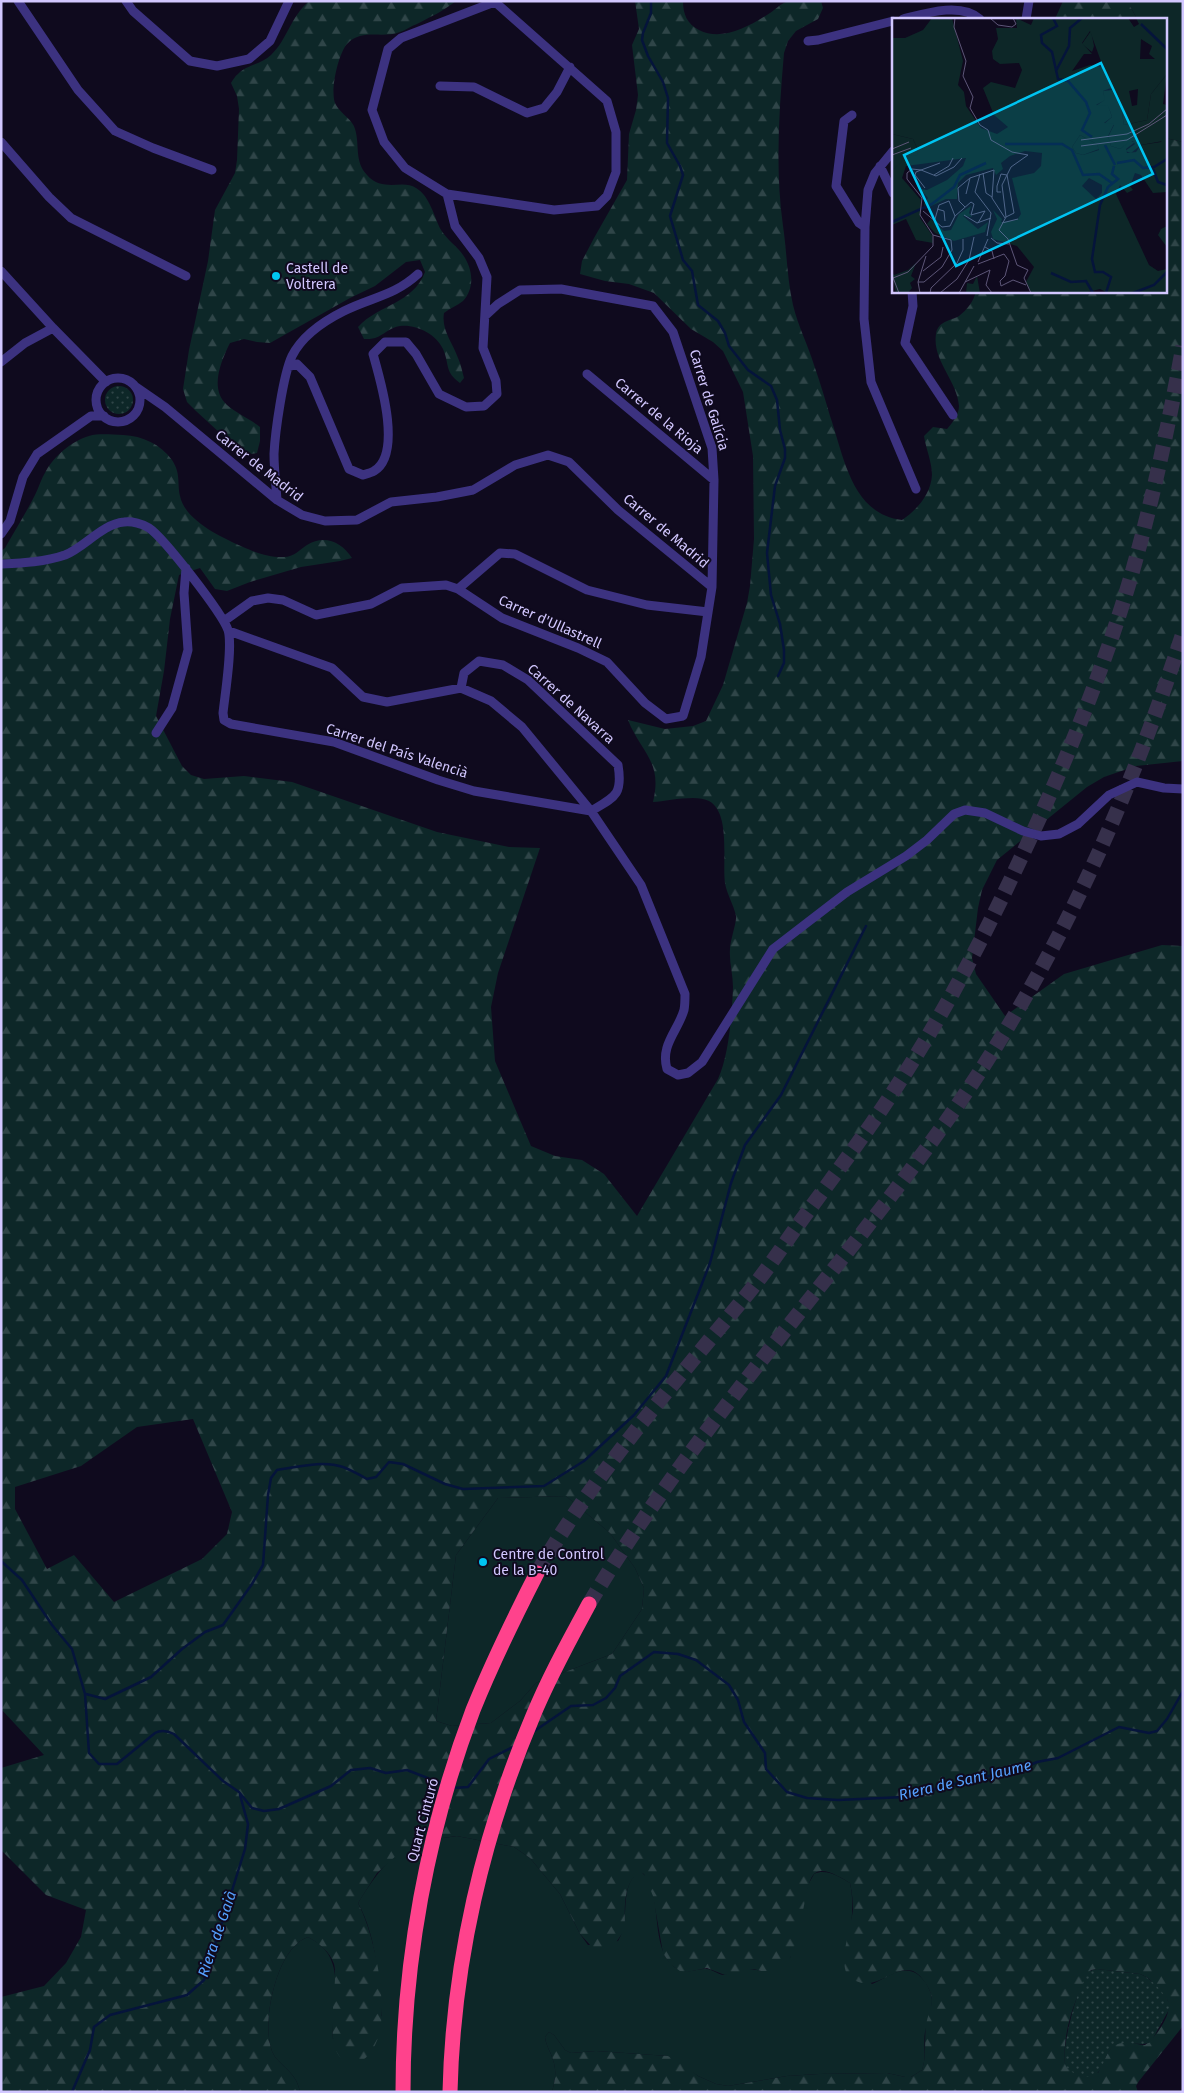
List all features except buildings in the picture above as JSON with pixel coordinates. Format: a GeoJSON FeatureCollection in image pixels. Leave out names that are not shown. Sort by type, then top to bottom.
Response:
{"type":"FeatureCollection","features":[{"type":"Feature","properties":{"kind":"highway","name":"Quart Cinturó"},"geometry":{"type":"LineString","coordinates":[[403,2092],[404,2034],[412,1956],[428,1861],[446,1791],[473,1711],[510,1626],[537,1573]]}},
{"type":"Feature","properties":{"kind":"highway"},"geometry":{"type":"LineString","coordinates":[[450,2092],[454,2026],[462,1959],[484,1857],[521,1744],[567,1645],[589,1604]]}},
{"type":"Feature","properties":{"kind":"street"},"geometry":{"type":"LineString","coordinates":[[18,1],[78,90],[115,131],[153,148],[212,170]]}},
{"type":"Feature","properties":{"kind":"street"},"geometry":{"type":"LineString","coordinates":[[126,1],[133,11],[190,61],[217,66],[249,59],[270,41],[289,1]]}},
{"type":"Feature","properties":{"kind":"street"},"geometry":{"type":"LineString","coordinates":[[1026,18],[1029,1]]}},
{"type":"Feature","properties":{"kind":"street"},"geometry":{"type":"LineString","coordinates":[[496,2],[607,101],[616,132],[616,172],[607,196],[597,206],[554,210],[447,194],[405,168],[384,142],[372,110],[388,50],[402,38],[496,2]]}},
{"type":"Feature","properties":{"kind":"street"},"geometry":{"type":"LineString","coordinates":[[909,18],[958,10],[971,13],[978,18]]}},
{"type":"Feature","properties":{"kind":"street"},"geometry":{"type":"LineString","coordinates":[[808,40],[818,40],[892,21]]}},
{"type":"Feature","properties":{"kind":"street"},"geometry":{"type":"LineString","coordinates":[[440,86],[474,87],[527,113],[544,108],[557,92],[570,67]]}},
{"type":"Feature","properties":{"kind":"street"},"geometry":{"type":"LineString","coordinates":[[852,115],[844,121],[836,186],[859,223],[865,227]]}},
{"type":"Feature","properties":{"kind":"street"},"geometry":{"type":"LineString","coordinates":[[1,142],[49,197],[71,218],[186,276]]}},
{"type":"Feature","properties":{"kind":"street"},"geometry":{"type":"LineString","coordinates":[[892,152],[880,166],[868,190],[865,227],[864,319],[871,382],[916,489]]}},
{"type":"Feature","properties":{"kind":"street"},"geometry":{"type":"LineString","coordinates":[[880,166],[892,191]]}},
{"type":"Feature","properties":{"kind":"street"},"geometry":{"type":"LineString","coordinates":[[288,367],[297,364],[310,378],[350,469],[363,475],[375,471],[384,458],[390,434],[383,389],[373,354],[385,342],[406,342],[416,354],[439,394],[466,407],[484,406],[497,394],[496,381],[483,348],[487,276],[480,258],[455,226],[447,194]]}},
{"type":"Feature","properties":{"kind":"street"},"geometry":{"type":"LineString","coordinates":[[1,271],[106,382]]}},
{"type":"Feature","properties":{"kind":"street"},"geometry":{"type":"LineString","coordinates":[[278,500],[274,454],[281,401],[292,356],[300,344],[325,322],[367,300],[398,290],[418,274]]}},
{"type":"Feature","properties":{"kind":"street","name":"Carrer de Galícia"},"geometry":{"type":"LineString","coordinates":[[485,316],[498,304],[520,290],[561,289],[654,306],[673,332],[712,448],[714,480],[712,587],[701,657],[683,716]]}},
{"type":"Feature","properties":{"kind":"street"},"geometry":{"type":"LineString","coordinates":[[912,292],[913,306],[905,343],[953,415]]}},
{"type":"Feature","properties":{"kind":"street"},"geometry":{"type":"LineString","coordinates":[[1,362],[25,343],[53,328]]}},
{"type":"Feature","properties":{"kind":"street","name":"Carrer de la Rioja"},"geometry":{"type":"LineString","coordinates":[[588,374],[714,480]]}},
{"type":"Feature","properties":{"kind":"street"},"geometry":{"type":"LineString","coordinates":[[112,379],[125,379],[136,387],[140,400],[136,413],[124,421],[116,422],[104,416],[100,411],[97,399],[101,387],[106,382],[112,379]]}},
{"type":"Feature","properties":{"kind":"street","name":"Carrer de Madrid"},"geometry":{"type":"LineString","coordinates":[[136,387],[166,407],[278,500],[302,516],[325,520],[357,520],[391,502],[436,497],[473,490],[515,465],[548,455],[570,462],[618,510],[712,587]]}},
{"type":"Feature","properties":{"kind":"street"},"geometry":{"type":"LineString","coordinates":[[1,534],[10,521],[24,477],[37,454],[91,416],[104,416]]}},
{"type":"Feature","properties":{"kind":"street"},"geometry":{"type":"LineString","coordinates":[[1,564],[24,563],[65,555],[109,528],[123,522],[140,523],[150,528],[186,568],[224,621],[229,632],[332,668],[364,697],[387,702],[461,688],[491,701],[522,727],[591,811],[641,885],[685,994],[685,1009],[665,1049],[664,1060],[667,1068],[678,1075],[688,1073],[702,1062],[773,949],[847,892],[906,856],[927,840],[954,814],[965,810],[985,813],[1023,831],[1041,836],[1059,834],[1078,824],[1109,795],[1137,782],[1164,788],[1183,789]]}},
{"type":"Feature","properties":{"kind":"street"},"geometry":{"type":"LineString","coordinates":[[458,590],[500,553],[516,554],[587,590],[647,605],[708,612]]}},
{"type":"Feature","properties":{"kind":"street"},"geometry":{"type":"LineString","coordinates":[[156,733],[172,708],[188,650],[184,593],[186,568]]}},
{"type":"Feature","properties":{"kind":"street","name":"Carrer d'Ullastrell"},"geometry":{"type":"LineString","coordinates":[[224,621],[252,601],[268,598],[283,600],[316,615],[371,604],[402,588],[446,585],[458,590],[502,618],[578,648],[606,662],[645,703],[666,719],[683,716]]}},
{"type":"Feature","properties":{"kind":"street","name":"Carrer del País Valencià"},"geometry":{"type":"LineString","coordinates":[[229,632],[228,667],[223,712],[224,720],[231,724],[334,742],[438,780],[474,791],[591,811]]}},
{"type":"Feature","properties":{"kind":"street","name":"Carrer de Navarra"},"geometry":{"type":"LineString","coordinates":[[461,688],[464,673],[478,661],[503,665],[528,680],[618,765],[621,783],[612,799],[591,811]]}},
{"type":"Feature","properties":{"kind":"green space"},"geometry":{"type":"Polygon","coordinates":[[[309,1],[456,1],[437,14],[400,32],[386,35],[359,36],[353,39],[347,44],[340,56],[333,92],[336,105],[354,126],[360,164],[363,170],[373,180],[380,183],[411,186],[421,192],[428,201],[441,230],[461,252],[469,266],[471,284],[467,296],[463,301],[444,313],[444,325],[459,360],[464,378],[460,383],[455,379],[449,371],[440,344],[431,335],[419,328],[400,326],[375,338],[364,339],[358,327],[366,319],[404,297],[420,283],[425,272],[420,260],[406,262],[375,286],[270,343],[244,339],[230,343],[220,366],[218,375],[219,391],[227,405],[260,427],[260,441],[257,453],[244,455],[187,402],[183,389],[189,350],[208,261],[215,210],[235,173],[239,109],[237,96],[231,83],[241,71],[263,61],[271,55],[281,43],[297,14],[309,1]]]}},
{"type":"Feature","properties":{"kind":"green space"},"geometry":{"type":"Polygon","coordinates":[[[635,1],[683,1],[685,14],[691,25],[699,30],[717,34],[736,31],[745,27],[786,2],[821,1],[823,8],[818,19],[796,31],[788,41],[784,53],[778,162],[789,285],[795,313],[812,358],[845,465],[852,481],[860,495],[871,507],[885,515],[902,520],[922,501],[931,482],[931,465],[924,436],[933,427],[947,429],[955,419],[959,409],[954,388],[938,353],[936,334],[939,326],[965,311],[972,302],[976,292],[1166,292],[1166,138],[1183,142],[1183,761],[1136,766],[1104,777],[1087,787],[997,860],[982,890],[972,958],[976,974],[1005,1016],[1064,974],[1162,945],[1183,946],[1183,2026],[1139,2081],[1136,2086],[1138,2092],[552,2092],[555,2068],[545,2037],[549,2032],[554,2035],[565,2050],[571,2053],[596,2051],[668,2056],[679,2061],[698,2076],[716,2084],[728,2086],[787,2076],[819,2074],[887,2073],[911,2077],[922,2070],[924,2064],[926,2025],[932,2002],[931,1994],[924,1981],[916,1973],[909,1970],[901,1971],[875,1982],[866,1983],[855,1981],[848,1975],[844,1960],[853,1900],[850,1883],[832,1873],[822,1871],[814,1874],[811,1878],[792,1954],[782,1971],[754,1969],[725,1975],[707,1968],[687,1972],[680,1971],[670,1964],[663,1953],[653,1896],[644,1874],[639,1872],[634,1877],[627,1891],[625,1929],[613,1947],[599,1951],[593,1948],[580,1934],[560,1894],[530,1858],[514,1847],[457,1836],[420,1841],[399,1853],[377,1873],[358,1903],[369,1930],[377,1962],[382,2011],[379,2036],[372,2050],[364,2059],[354,2062],[343,2059],[336,2050],[332,2022],[334,1964],[324,1948],[308,1937],[297,1943],[288,1954],[280,1969],[274,1985],[269,2020],[269,2035],[273,2054],[290,2072],[298,2084],[300,2092],[1,2092],[1,1997],[44,1986],[66,1963],[81,1937],[86,1910],[46,1895],[1,1850],[1,1768],[44,1755],[1,1709],[1,551],[5,548],[24,515],[49,465],[70,445],[83,438],[106,434],[137,437],[162,449],[175,465],[183,505],[197,521],[225,539],[252,551],[274,557],[291,556],[307,545],[320,540],[332,541],[348,552],[352,558],[301,567],[227,591],[215,589],[200,568],[179,575],[170,619],[156,716],[182,766],[191,775],[204,779],[244,776],[292,782],[437,832],[509,847],[540,848],[498,973],[491,1007],[495,1061],[531,1146],[555,1156],[582,1160],[604,1174],[637,1216],[718,1079],[722,1069],[731,1022],[733,987],[730,949],[736,916],[725,883],[723,827],[716,807],[709,801],[697,798],[653,802],[655,777],[653,767],[628,720],[665,729],[693,726],[706,721],[723,685],[747,603],[754,539],[753,456],[743,392],[723,351],[713,342],[691,329],[654,293],[629,284],[605,281],[580,274],[582,261],[627,180],[629,134],[638,95],[632,45],[639,29],[635,1]],[[193,1419],[137,1427],[81,1466],[15,1487],[15,1509],[47,1569],[74,1555],[114,1602],[202,1559],[227,1534],[232,1512],[193,1419]],[[566,1496],[498,1498],[456,1555],[436,1721],[452,1726],[491,1723],[520,1701],[536,1683],[612,1654],[642,1609],[644,1588],[635,1568],[610,1533],[566,1496]],[[1091,1970],[1075,2003],[1066,2040],[1065,2064],[1098,2073],[1110,2050],[1117,2043],[1145,2045],[1149,2042],[1166,2019],[1169,2006],[1167,1999],[1152,1981],[1140,1974],[1091,1970]]]}},
{"type":"Feature","properties":{"kind":"green space"},"geometry":{"type":"Polygon","coordinates":[[[1063,1],[1130,1],[1130,6],[1136,18],[1055,18],[1063,1]]]}},
{"type":"Feature","properties":{"kind":"green space"},"geometry":{"type":"Polygon","coordinates":[[[1130,1],[1183,1],[1183,142],[1166,138],[1166,18],[1136,18],[1130,6],[1130,1]]]}},
{"type":"Feature","properties":{"kind":"green space"},"geometry":{"type":"Polygon","coordinates":[[[119,386],[129,390],[133,400],[129,410],[119,414],[109,410],[105,400],[109,390],[119,386]]]}},
{"type":"Feature","properties":{"kind":"green space"},"geometry":{"type":"Polygon","coordinates":[[[566,1496],[610,1533],[635,1568],[644,1588],[642,1609],[612,1654],[536,1683],[520,1701],[491,1723],[452,1726],[436,1721],[456,1555],[498,1498],[566,1496]]]}},
{"type":"Feature","properties":{"kind":"green space"},"geometry":{"type":"Polygon","coordinates":[[[457,1836],[514,1847],[530,1858],[560,1894],[580,1934],[588,1945],[618,1941],[624,1923],[628,1886],[632,1878],[639,1871],[647,1879],[652,1890],[663,1950],[669,1962],[683,1971],[706,1969],[724,1975],[743,1970],[761,1971],[790,1958],[808,1885],[814,1874],[823,1872],[837,1876],[850,1883],[852,1893],[851,1922],[845,1962],[872,1984],[893,1973],[907,1970],[920,1976],[929,1989],[932,2004],[925,2032],[922,2070],[911,2077],[887,2073],[819,2074],[787,2076],[728,2086],[716,2084],[698,2076],[668,2056],[596,2051],[571,2053],[565,2050],[554,2035],[549,2032],[545,2037],[555,2068],[552,2092],[300,2092],[298,2084],[290,2072],[273,2054],[269,2035],[274,1985],[288,1954],[297,1943],[308,1937],[321,1946],[330,1957],[336,1982],[333,2039],[382,2016],[373,1944],[358,1903],[377,1875],[402,1850],[422,1841],[457,1836]]]}},
{"type":"Feature","properties":{"kind":"green space"},"geometry":{"type":"Polygon","coordinates":[[[1097,1969],[1145,1976],[1158,1987],[1171,2006],[1151,2042],[1146,2044],[1123,2043],[1114,2046],[1107,2055],[1099,2072],[1089,2077],[1077,2075],[1067,2068],[1065,2048],[1070,2020],[1083,1981],[1091,1970],[1097,1969]]]}},
{"type":"Feature","properties":{"kind":"waterway"},"geometry":{"type":"LineString","coordinates":[[651,1],[651,13],[642,40],[648,56],[663,82],[668,98],[667,143],[683,175],[670,216],[683,260],[692,271],[698,305],[718,321],[725,333],[729,346],[748,370],[771,386],[777,400],[785,458],[775,486],[767,553],[771,595],[780,624],[784,650],[784,663],[778,676]]}},
{"type":"Feature","properties":{"kind":"waterway"},"geometry":{"type":"LineString","coordinates":[[86,1694],[105,1699],[151,1677],[182,1649],[205,1632],[223,1625],[263,1565],[268,1495],[271,1478],[277,1470],[327,1464],[343,1467],[367,1479],[376,1477],[389,1462],[403,1464],[445,1484],[463,1489],[544,1486],[584,1461],[634,1415],[666,1376],[710,1263],[731,1183],[745,1145],[781,1095],[866,926]]}},
{"type":"Feature","properties":{"kind":"waterway"},"geometry":{"type":"LineString","coordinates":[[1,1561],[22,1580],[52,1625],[72,1649],[85,1694],[89,1753],[99,1764],[117,1764],[155,1733],[167,1731],[174,1734],[223,1781],[239,1792],[252,1808],[264,1811],[279,1809],[331,1786],[351,1770],[370,1768],[386,1773],[407,1770],[443,1784]]}},
{"type":"Feature","properties":{"kind":"waterway","name":"Riera de Sant Jaume"},"geometry":{"type":"LineString","coordinates":[[533,1732],[571,1706],[593,1705],[606,1698],[615,1688],[620,1676],[654,1652],[678,1654],[696,1660],[729,1685],[738,1700],[744,1722],[765,1753],[766,1769],[787,1792],[807,1798],[838,1800],[904,1797],[974,1779],[1019,1770],[1037,1762],[1058,1758],[1119,1727],[1149,1733],[1157,1731],[1167,1719],[1183,1691]]}},
{"type":"Feature","properties":{"kind":"waterway","name":"Riera de Sant Jaume"},"geometry":{"type":"LineString","coordinates":[[453,1788],[468,1787],[489,1759],[515,1746]]}},
{"type":"Feature","properties":{"kind":"waterway","name":"Riera de Gaià"},"geometry":{"type":"LineString","coordinates":[[72,2092],[90,2050],[94,2027],[110,2015],[187,1995],[204,1980],[245,1849],[248,1824],[240,1795]]}},
{"type":"Feature","properties":{"kind":"tunnel"},"geometry":{"type":"LineString","coordinates":[[537,1573],[609,1465],[662,1397],[745,1297],[870,1126],[912,1063],[968,964],[1003,896],[1051,792],[1095,684],[1121,610],[1154,489],[1183,346]]}},
{"type":"Feature","properties":{"kind":"tunnel"},"geometry":{"type":"LineString","coordinates":[[589,1604],[671,1479],[901,1183],[945,1123],[1019,1008],[1083,887],[1111,825],[1137,762],[1183,633]]}},
{"type":"Feature","properties":{"kind":"place","name":"Castell de Voltrera"},"geometry":{"type":"Point","coordinates":[276,276]}},
{"type":"Feature","properties":{"kind":"place","name":"Centre de Control de la B-40"},"geometry":{"type":"Point","coordinates":[483,1562]}}]}
